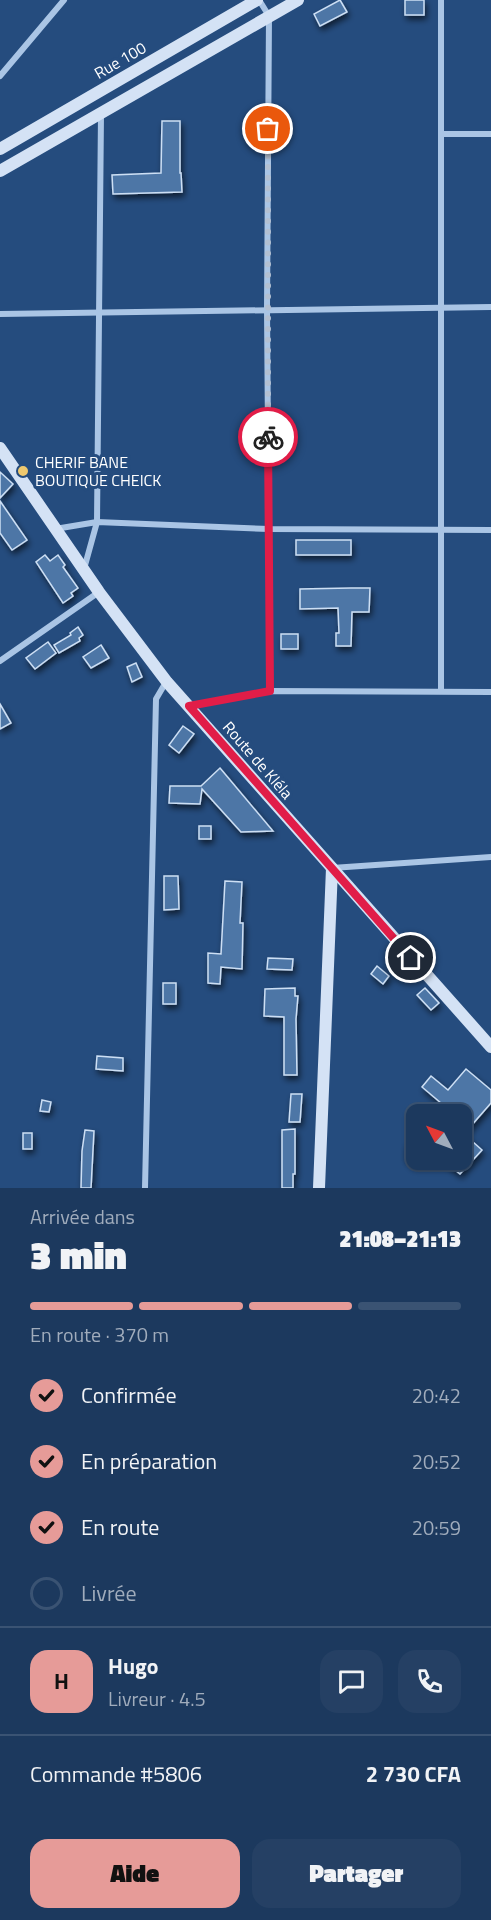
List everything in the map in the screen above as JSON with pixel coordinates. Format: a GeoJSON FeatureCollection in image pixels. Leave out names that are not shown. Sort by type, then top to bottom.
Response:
{"type":"FeatureCollection","features":[{"type":"Feature","properties":{"kind":"street"},"geometry":{"type":"LineString","coordinates":[[0,76],[64,0]]}},
{"type":"Feature","properties":{"kind":"street"},"geometry":{"type":"LineString","coordinates":[[258,0],[269,16],[267,309],[270,691]]}},
{"type":"Feature","properties":{"kind":"street","name":"Rue 100"},"geometry":{"type":"LineString","coordinates":[[0,149],[258,0]]}},
{"type":"Feature","properties":{"kind":"street"},"geometry":{"type":"LineString","coordinates":[[0,171],[298,0]]}},
{"type":"Feature","properties":{"kind":"street"},"geometry":{"type":"LineString","coordinates":[[441,0],[441,691]]}},
{"type":"Feature","properties":{"kind":"street"},"geometry":{"type":"LineString","coordinates":[[84,570],[97,522],[101,112]]}},
{"type":"Feature","properties":{"kind":"street"},"geometry":{"type":"LineString","coordinates":[[442,134],[491,134]]}},
{"type":"Feature","properties":{"kind":"street"},"geometry":{"type":"LineString","coordinates":[[0,314],[491,308]]}},
{"type":"Feature","properties":{"kind":"street","name":"Route de Kléla"},"geometry":{"type":"LineString","coordinates":[[0,448],[99,592],[167,682],[491,1047]]}},
{"type":"Feature","properties":{"kind":"street"},"geometry":{"type":"LineString","coordinates":[[55,530],[97,522],[269,529],[491,530]]}},
{"type":"Feature","properties":{"kind":"street"},"geometry":{"type":"LineString","coordinates":[[0,661],[99,592]]}},
{"type":"Feature","properties":{"kind":"street"},"geometry":{"type":"LineString","coordinates":[[145,1188],[156,699],[167,682]]}},
{"type":"Feature","properties":{"kind":"street"},"geometry":{"type":"LineString","coordinates":[[189,706],[270,691],[491,692]]}},
{"type":"Feature","properties":{"kind":"street"},"geometry":{"type":"LineString","coordinates":[[319,1188],[332,868],[491,857]]}},
{"type":"Feature","properties":{"kind":"building"},"geometry":{"type":"Polygon","coordinates":[[[340,0],[347,12],[320,26],[314,14],[340,0]]]}},
{"type":"Feature","properties":{"kind":"building"},"geometry":{"type":"Polygon","coordinates":[[[405,0],[424,0],[424,15],[405,15],[405,0]]]}},
{"type":"Feature","properties":{"kind":"building"},"geometry":{"type":"Polygon","coordinates":[[[162,121],[180,121],[182,192],[113,194],[112,175],[161,173],[162,121]]]}},
{"type":"Feature","properties":{"kind":"building"},"geometry":{"type":"Polygon","coordinates":[[[0,472],[13,484],[0,498],[0,472]]]}},
{"type":"Feature","properties":{"kind":"building"},"geometry":{"type":"Polygon","coordinates":[[[0,501],[27,540],[12,550],[0,533],[0,501]]]}},
{"type":"Feature","properties":{"kind":"building"},"geometry":{"type":"Polygon","coordinates":[[[296,540],[351,540],[351,555],[296,555],[296,540]]]}},
{"type":"Feature","properties":{"kind":"building"},"geometry":{"type":"Polygon","coordinates":[[[45,555],[50,561],[58,555],[65,565],[63,567],[78,588],[71,593],[73,596],[63,603],[36,562],[45,555]]]}},
{"type":"Feature","properties":{"kind":"building"},"geometry":{"type":"Polygon","coordinates":[[[370,588],[369,612],[352,612],[351,646],[336,646],[336,633],[339,633],[338,608],[300,609],[300,589],[370,588]]]}},
{"type":"Feature","properties":{"kind":"building"},"geometry":{"type":"Polygon","coordinates":[[[78,627],[83,635],[79,638],[80,641],[59,653],[54,645],[71,635],[70,633],[78,627]]]}},
{"type":"Feature","properties":{"kind":"building"},"geometry":{"type":"Polygon","coordinates":[[[281,634],[298,634],[298,649],[281,649],[281,634]]]}},
{"type":"Feature","properties":{"kind":"building"},"geometry":{"type":"Polygon","coordinates":[[[48,642],[56,653],[35,669],[26,658],[48,642]]]}},
{"type":"Feature","properties":{"kind":"building"},"geometry":{"type":"Polygon","coordinates":[[[101,645],[109,658],[91,668],[83,657],[101,645]]]}},
{"type":"Feature","properties":{"kind":"building"},"geometry":{"type":"Polygon","coordinates":[[[136,663],[142,677],[132,682],[127,667],[136,663]]]}},
{"type":"Feature","properties":{"kind":"building"},"geometry":{"type":"Polygon","coordinates":[[[0,704],[11,723],[0,729],[0,704]]]}},
{"type":"Feature","properties":{"kind":"building"},"geometry":{"type":"Polygon","coordinates":[[[183,726],[194,734],[179,753],[169,745],[183,726]]]}},
{"type":"Feature","properties":{"kind":"building"},"geometry":{"type":"Polygon","coordinates":[[[220,768],[273,831],[241,832],[202,789],[200,804],[169,803],[170,786],[201,786],[220,768]]]}},
{"type":"Feature","properties":{"kind":"building"},"geometry":{"type":"Polygon","coordinates":[[[199,826],[211,826],[211,839],[199,839],[199,826]]]}},
{"type":"Feature","properties":{"kind":"building"},"geometry":{"type":"Polygon","coordinates":[[[164,876],[178,876],[179,909],[164,910],[164,876]]]}},
{"type":"Feature","properties":{"kind":"building"},"geometry":{"type":"Polygon","coordinates":[[[225,881],[242,882],[240,923],[243,923],[242,969],[221,967],[220,984],[208,983],[208,953],[221,954],[225,881]]]}},
{"type":"Feature","properties":{"kind":"building"},"geometry":{"type":"Polygon","coordinates":[[[268,958],[293,959],[292,970],[267,969],[268,958]]]}},
{"type":"Feature","properties":{"kind":"building"},"geometry":{"type":"Polygon","coordinates":[[[377,966],[389,976],[383,984],[371,974],[377,966]]]}},
{"type":"Feature","properties":{"kind":"building"},"geometry":{"type":"Polygon","coordinates":[[[163,983],[176,983],[176,1004],[163,1004],[163,983]]]}},
{"type":"Feature","properties":{"kind":"building"},"geometry":{"type":"Polygon","coordinates":[[[295,988],[295,996],[298,996],[297,1075],[284,1075],[284,1017],[264,1016],[265,989],[295,988]]]}},
{"type":"Feature","properties":{"kind":"building"},"geometry":{"type":"Polygon","coordinates":[[[425,988],[439,1003],[431,1010],[417,995],[425,988]]]}},
{"type":"Feature","properties":{"kind":"building"},"geometry":{"type":"Polygon","coordinates":[[[97,1056],[123,1058],[123,1071],[96,1069],[97,1056]]]}},
{"type":"Feature","properties":{"kind":"building"},"geometry":{"type":"Polygon","coordinates":[[[466,1069],[491,1090],[491,1103],[472,1125],[472,1104],[442,1104],[422,1087],[431,1076],[448,1090],[466,1069]]]}},
{"type":"Feature","properties":{"kind":"building"},"geometry":{"type":"Polygon","coordinates":[[[291,1094],[302,1094],[300,1122],[289,1122],[291,1094]]]}},
{"type":"Feature","properties":{"kind":"building"},"geometry":{"type":"Polygon","coordinates":[[[42,1100],[51,1102],[49,1112],[40,1111],[42,1100]]]}},
{"type":"Feature","properties":{"kind":"building"},"geometry":{"type":"Polygon","coordinates":[[[295,1129],[293,1188],[282,1188],[282,1130],[295,1129]]]}},
{"type":"Feature","properties":{"kind":"building"},"geometry":{"type":"Polygon","coordinates":[[[85,1130],[94,1131],[91,1188],[81,1188],[85,1130]]]}},
{"type":"Feature","properties":{"kind":"building"},"geometry":{"type":"Polygon","coordinates":[[[23,1133],[32,1133],[32,1149],[23,1149],[23,1133]]]}},
{"type":"Feature","properties":{"kind":"building"},"geometry":{"type":"Polygon","coordinates":[[[472,1141],[482,1150],[472,1161],[472,1141]]]}},
{"type":"Feature","properties":{"kind":"way so far"},"geometry":{"type":"LineString","coordinates":[[268,129],[268,437]]}},
{"type":"Feature","properties":{"kind":"place","name":"CHERIF BANE BOUTIQUE CHEICK"},"geometry":{"type":"Point","coordinates":[23,471]}},
{"type":"Feature","properties":{"kind":"route"},"geometry":{"type":"LineString","coordinates":[[268,437],[270,691],[189,706],[411,958]]}}]}
